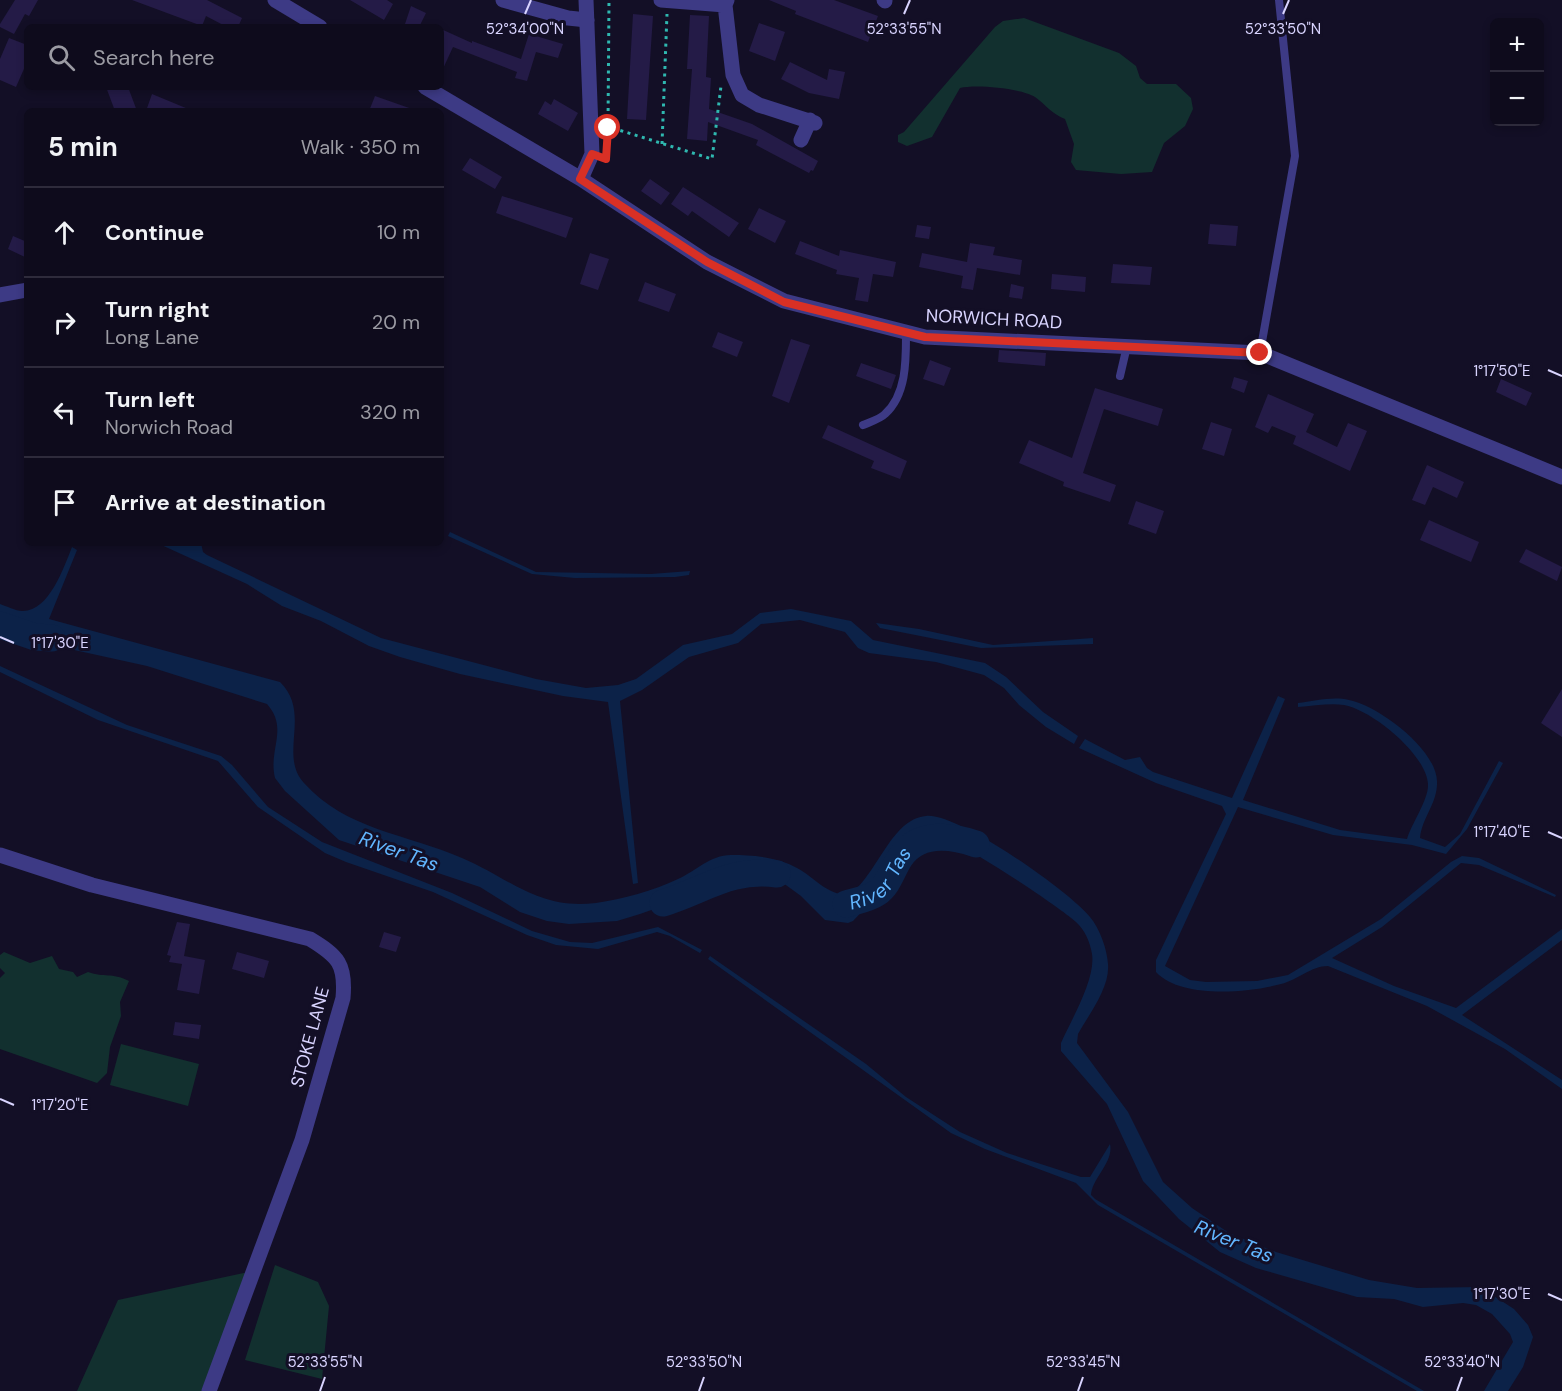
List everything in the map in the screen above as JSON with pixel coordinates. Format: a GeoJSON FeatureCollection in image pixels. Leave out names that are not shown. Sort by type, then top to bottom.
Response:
{"type":"FeatureCollection","features":[{"type":"Feature","properties":{"kind":"street"},"geometry":{"type":"LineString","coordinates":[[275,0],[315,24]]}},
{"type":"Feature","properties":{"kind":"street"},"geometry":{"type":"LineString","coordinates":[[503,0],[568,18],[587,20]]}},
{"type":"Feature","properties":{"kind":"street"},"geometry":{"type":"LineString","coordinates":[[580,179],[592,154],[586,0]]}},
{"type":"Feature","properties":{"kind":"street"},"geometry":{"type":"LineString","coordinates":[[661,0],[726,3],[733,75],[742,95],[759,105],[812,122],[801,140]]}},
{"type":"Feature","properties":{"kind":"street","name":"NORWICH ROAD"},"geometry":{"type":"LineString","coordinates":[[430,90],[580,179],[707,262],[784,302],[925,337],[1260,353],[1562,477]]}},
{"type":"Feature","properties":{"kind":"street"},"geometry":{"type":"LineString","coordinates":[[0,295],[24,291]]}},
{"type":"Feature","properties":{"kind":"street","name":"STOKE LANE"},"geometry":{"type":"LineString","coordinates":[[0,855],[92,885],[309,939],[332,952],[342,966],[343,999],[302,1140],[209,1391]]}},
{"type":"Feature","properties":{"kind":"lane"},"geometry":{"type":"LineString","coordinates":[[1260,353],[1295,156],[1279,0]]}},
{"type":"Feature","properties":{"kind":"lane"},"geometry":{"type":"LineString","coordinates":[[863,425],[885,414],[902,386],[906,362],[906,332]]}},
{"type":"Feature","properties":{"kind":"lane"},"geometry":{"type":"LineString","coordinates":[[1120,376],[1127,346]]}},
{"type":"Feature","properties":{"kind":"path"},"geometry":{"type":"LineString","coordinates":[[609,0],[608,128],[712,159],[722,76],[733,75]]}},
{"type":"Feature","properties":{"kind":"path"},"geometry":{"type":"LineString","coordinates":[[662,144],[668,1]]}},
{"type":"Feature","properties":{"kind":"green space"},"geometry":{"type":"Polygon","coordinates":[[[1024,18],[1119,53],[1136,66],[1140,78],[1147,84],[1176,84],[1191,98],[1193,109],[1185,126],[1164,143],[1152,172],[1121,174],[1076,170],[1071,162],[1074,144],[1065,119],[1056,115],[1035,97],[1019,91],[998,88],[976,86],[960,88],[932,137],[907,146],[898,142],[898,135],[904,132],[995,27],[1003,21],[1024,18]]]}},
{"type":"Feature","properties":{"kind":"green space"},"geometry":{"type":"Polygon","coordinates":[[[4,952],[30,963],[52,956],[59,969],[73,972],[77,977],[88,972],[129,981],[120,1002],[121,1016],[110,1047],[107,1073],[97,1083],[0,1049],[0,978],[5,973],[0,968],[0,955],[4,952]]]}},
{"type":"Feature","properties":{"kind":"green space"},"geometry":{"type":"Polygon","coordinates":[[[121,1044],[199,1064],[188,1106],[110,1085],[121,1044]]]}},
{"type":"Feature","properties":{"kind":"green space"},"geometry":{"type":"Polygon","coordinates":[[[275,1265],[318,1282],[329,1306],[322,1379],[245,1360],[275,1265]]]}},
{"type":"Feature","properties":{"kind":"green space"},"geometry":{"type":"Polygon","coordinates":[[[253,1271],[209,1391],[77,1391],[118,1300],[253,1271]]]}},
{"type":"Feature","properties":{"kind":"water"},"geometry":{"type":"Polygon","coordinates":[[[450,532],[536,572],[651,574],[690,571],[689,575],[675,577],[575,578],[532,574],[448,536],[450,532]]]}},
{"type":"Feature","properties":{"kind":"water"},"geometry":{"type":"Polygon","coordinates":[[[164,546],[202,546],[203,552],[207,555],[381,638],[536,679],[586,688],[618,685],[636,679],[683,645],[732,634],[760,613],[791,609],[851,621],[873,640],[985,663],[1006,677],[1043,712],[1078,736],[1074,744],[1046,727],[1019,705],[1004,688],[984,675],[936,662],[869,653],[858,648],[845,632],[800,620],[761,624],[738,643],[689,657],[642,690],[620,701],[638,883],[633,884],[608,702],[563,696],[460,674],[400,657],[369,646],[321,621],[282,606],[247,584],[164,546]]]}},
{"type":"Feature","properties":{"kind":"water"},"geometry":{"type":"Polygon","coordinates":[[[72,547],[77,550],[49,619],[280,682],[289,694],[294,707],[293,747],[297,772],[304,783],[321,799],[358,821],[462,858],[541,897],[576,904],[617,899],[658,887],[685,876],[710,860],[731,855],[757,856],[782,861],[827,889],[848,895],[867,876],[893,838],[913,820],[926,816],[941,818],[986,839],[1060,890],[1090,917],[1097,927],[1106,952],[1108,973],[1098,1000],[1078,1034],[1077,1043],[1128,1112],[1163,1182],[1192,1208],[1229,1233],[1276,1252],[1369,1280],[1417,1288],[1480,1287],[1514,1309],[1528,1325],[1533,1337],[1523,1367],[1508,1391],[1484,1391],[1513,1342],[1510,1334],[1492,1314],[1476,1305],[1463,1303],[1423,1307],[1394,1299],[1357,1297],[1256,1268],[1220,1252],[1179,1219],[1143,1181],[1107,1104],[1061,1051],[1061,1043],[1082,999],[1090,975],[1092,954],[1084,932],[1076,922],[1048,901],[961,846],[932,833],[919,837],[909,846],[869,904],[853,921],[848,923],[825,920],[801,896],[779,880],[747,873],[718,878],[691,896],[617,921],[569,924],[547,921],[520,912],[480,887],[339,840],[285,791],[275,778],[277,722],[267,704],[147,666],[47,644],[0,624],[0,604],[22,611],[32,609],[48,596],[60,576],[72,547]]]}},
{"type":"Feature","properties":{"kind":"water"},"geometry":{"type":"Polygon","coordinates":[[[876,623],[919,629],[993,645],[1093,638],[1093,644],[981,648],[880,628],[876,623]]]}},
{"type":"Feature","properties":{"kind":"water"},"geometry":{"type":"Polygon","coordinates":[[[0,666],[127,725],[221,756],[232,765],[268,807],[322,842],[452,893],[532,931],[570,942],[592,943],[658,927],[702,950],[700,953],[670,936],[657,932],[598,949],[556,945],[527,935],[433,892],[346,862],[325,853],[258,807],[218,761],[98,720],[0,672],[0,666]]]}},
{"type":"Feature","properties":{"kind":"water"},"geometry":{"type":"Polygon","coordinates":[[[1278,696],[1285,699],[1243,800],[1340,830],[1407,839],[1428,790],[1425,772],[1408,747],[1369,715],[1344,705],[1298,707],[1298,703],[1337,698],[1361,704],[1390,720],[1417,743],[1434,769],[1437,781],[1435,796],[1420,838],[1445,847],[1460,834],[1499,761],[1503,763],[1467,829],[1446,854],[1412,845],[1333,835],[1238,807],[1165,966],[1190,980],[1206,982],[1257,981],[1288,975],[1381,919],[1451,862],[1462,856],[1479,858],[1556,895],[1555,897],[1479,865],[1461,863],[1382,927],[1332,958],[1394,986],[1456,1008],[1562,929],[1562,940],[1462,1015],[1562,1080],[1562,1089],[1505,1049],[1427,1006],[1328,966],[1316,968],[1281,984],[1251,990],[1216,992],[1181,987],[1167,981],[1156,972],[1156,960],[1226,814],[1222,806],[1156,783],[1079,748],[1085,739],[1125,760],[1140,757],[1147,768],[1153,772],[1232,798],[1278,696]]]}},
{"type":"Feature","properties":{"kind":"water"},"geometry":{"type":"Polygon","coordinates":[[[710,956],[866,1064],[906,1097],[960,1132],[1007,1153],[1081,1177],[1090,1177],[1110,1144],[1109,1157],[1092,1189],[1091,1195],[1095,1199],[1424,1391],[1417,1391],[1098,1205],[1076,1183],[985,1149],[951,1133],[708,959],[710,956]]]}},
{"type":"Feature","properties":{"kind":"building"},"geometry":{"type":"Polygon","coordinates":[[[15,0],[38,0],[29,16],[25,14],[14,34],[0,27],[0,24],[15,0]]]}},
{"type":"Feature","properties":{"kind":"building"},"geometry":{"type":"Polygon","coordinates":[[[132,0],[207,0],[242,18],[239,24],[221,24],[206,16],[203,24],[197,24],[132,0]]]}},
{"type":"Feature","properties":{"kind":"building"},"geometry":{"type":"Polygon","coordinates":[[[350,0],[387,0],[393,4],[384,20],[350,0]]]}},
{"type":"Feature","properties":{"kind":"building"},"geometry":{"type":"Polygon","coordinates":[[[769,0],[834,0],[878,16],[868,42],[795,14],[796,11],[769,0]]]}},
{"type":"Feature","properties":{"kind":"building"},"geometry":{"type":"Polygon","coordinates":[[[411,6],[426,13],[420,24],[405,24],[411,6]]]}},
{"type":"Feature","properties":{"kind":"building"},"geometry":{"type":"Polygon","coordinates":[[[633,14],[653,16],[646,120],[627,119],[633,14]]]}},
{"type":"Feature","properties":{"kind":"building"},"geometry":{"type":"Polygon","coordinates":[[[690,15],[709,16],[706,77],[711,78],[709,109],[752,124],[818,161],[813,171],[809,173],[756,145],[758,140],[708,122],[707,141],[687,139],[692,69],[687,69],[690,15]]]}},
{"type":"Feature","properties":{"kind":"building"},"geometry":{"type":"Polygon","coordinates":[[[759,23],[785,32],[775,61],[749,51],[759,23]]]}},
{"type":"Feature","properties":{"kind":"building"},"geometry":{"type":"Polygon","coordinates":[[[444,30],[472,43],[472,41],[521,59],[529,34],[563,44],[558,58],[536,52],[527,81],[515,78],[517,72],[453,47],[444,66],[444,30]]]}},
{"type":"Feature","properties":{"kind":"building"},"geometry":{"type":"Polygon","coordinates":[[[9,38],[24,44],[24,69],[16,87],[0,80],[0,59],[9,38]]]}},
{"type":"Feature","properties":{"kind":"building"},"geometry":{"type":"Polygon","coordinates":[[[790,62],[827,80],[829,69],[845,72],[839,99],[809,93],[781,79],[790,62]]]}},
{"type":"Feature","properties":{"kind":"building"},"geometry":{"type":"Polygon","coordinates":[[[107,90],[129,90],[136,108],[114,108],[107,90]]]}},
{"type":"Feature","properties":{"kind":"building"},"geometry":{"type":"Polygon","coordinates":[[[152,94],[186,108],[147,108],[152,94]]]}},
{"type":"Feature","properties":{"kind":"building"},"geometry":{"type":"Polygon","coordinates":[[[375,96],[409,108],[370,108],[375,96]]]}},
{"type":"Feature","properties":{"kind":"building"},"geometry":{"type":"Polygon","coordinates":[[[554,99],[578,113],[568,131],[538,114],[545,101],[551,105],[554,99]]]}},
{"type":"Feature","properties":{"kind":"building"},"geometry":{"type":"Polygon","coordinates":[[[470,158],[502,177],[495,189],[462,170],[470,158]]]}},
{"type":"Feature","properties":{"kind":"building"},"geometry":{"type":"Polygon","coordinates":[[[650,179],[670,193],[661,205],[641,191],[650,179]]]}},
{"type":"Feature","properties":{"kind":"building"},"geometry":{"type":"Polygon","coordinates":[[[683,187],[739,223],[729,237],[692,211],[688,216],[671,204],[683,187]]]}},
{"type":"Feature","properties":{"kind":"building"},"geometry":{"type":"Polygon","coordinates":[[[502,196],[573,218],[566,238],[496,213],[502,196]]]}},
{"type":"Feature","properties":{"kind":"building"},"geometry":{"type":"Polygon","coordinates":[[[759,208],[786,221],[775,243],[748,229],[759,208]]]}},
{"type":"Feature","properties":{"kind":"building"},"geometry":{"type":"Polygon","coordinates":[[[1210,224],[1238,226],[1236,246],[1208,244],[1210,224]]]}},
{"type":"Feature","properties":{"kind":"building"},"geometry":{"type":"Polygon","coordinates":[[[917,225],[931,227],[929,239],[915,237],[917,225]]]}},
{"type":"Feature","properties":{"kind":"building"},"geometry":{"type":"Polygon","coordinates":[[[13,236],[24,241],[24,257],[8,249],[13,236]]]}},
{"type":"Feature","properties":{"kind":"building"},"geometry":{"type":"Polygon","coordinates":[[[800,241],[839,256],[840,250],[896,262],[893,277],[873,274],[868,302],[855,300],[859,278],[836,274],[837,270],[795,254],[800,241]]]}},
{"type":"Feature","properties":{"kind":"building"},"geometry":{"type":"Polygon","coordinates":[[[970,243],[995,247],[993,255],[1022,260],[1020,275],[977,268],[973,290],[961,288],[963,276],[919,267],[922,253],[967,262],[970,243]]]}},
{"type":"Feature","properties":{"kind":"building"},"geometry":{"type":"Polygon","coordinates":[[[590,253],[609,259],[598,290],[580,284],[590,253]]]}},
{"type":"Feature","properties":{"kind":"building"},"geometry":{"type":"Polygon","coordinates":[[[1113,264],[1152,267],[1150,285],[1111,283],[1113,264]]]}},
{"type":"Feature","properties":{"kind":"building"},"geometry":{"type":"Polygon","coordinates":[[[1052,274],[1086,277],[1085,292],[1051,289],[1052,274]]]}},
{"type":"Feature","properties":{"kind":"building"},"geometry":{"type":"Polygon","coordinates":[[[645,282],[676,294],[669,312],[638,301],[645,282]]]}},
{"type":"Feature","properties":{"kind":"building"},"geometry":{"type":"Polygon","coordinates":[[[1011,284],[1024,287],[1022,299],[1009,297],[1011,284]]]}},
{"type":"Feature","properties":{"kind":"building"},"geometry":{"type":"Polygon","coordinates":[[[718,332],[743,342],[737,357],[712,347],[718,332]]]}},
{"type":"Feature","properties":{"kind":"building"},"geometry":{"type":"Polygon","coordinates":[[[791,339],[810,345],[789,403],[772,396],[791,339]]]}},
{"type":"Feature","properties":{"kind":"building"},"geometry":{"type":"Polygon","coordinates":[[[999,350],[1046,353],[1045,366],[998,362],[999,350]]]}},
{"type":"Feature","properties":{"kind":"building"},"geometry":{"type":"Polygon","coordinates":[[[930,360],[951,368],[944,386],[923,379],[930,360]]]}},
{"type":"Feature","properties":{"kind":"building"},"geometry":{"type":"Polygon","coordinates":[[[861,363],[896,375],[891,389],[856,376],[861,363]]]}},
{"type":"Feature","properties":{"kind":"building"},"geometry":{"type":"Polygon","coordinates":[[[1234,377],[1248,381],[1244,393],[1231,388],[1234,377]]]}},
{"type":"Feature","properties":{"kind":"building"},"geometry":{"type":"Polygon","coordinates":[[[1501,379],[1532,393],[1526,406],[1496,392],[1501,379]]]}},
{"type":"Feature","properties":{"kind":"building"},"geometry":{"type":"Polygon","coordinates":[[[1095,388],[1163,409],[1158,426],[1104,409],[1083,473],[1116,485],[1110,502],[1063,486],[1064,482],[1019,463],[1029,440],[1072,458],[1095,388]]]}},
{"type":"Feature","properties":{"kind":"building"},"geometry":{"type":"Polygon","coordinates":[[[1268,394],[1314,414],[1306,432],[1337,447],[1348,423],[1367,431],[1350,471],[1293,444],[1296,436],[1272,426],[1268,433],[1255,427],[1268,394]]]}},
{"type":"Feature","properties":{"kind":"building"},"geometry":{"type":"Polygon","coordinates":[[[1211,422],[1232,429],[1224,456],[1202,449],[1211,422]]]}},
{"type":"Feature","properties":{"kind":"building"},"geometry":{"type":"Polygon","coordinates":[[[828,425],[907,461],[900,479],[871,468],[874,461],[822,438],[828,425]]]}},
{"type":"Feature","properties":{"kind":"building"},"geometry":{"type":"Polygon","coordinates":[[[1427,465],[1464,482],[1457,498],[1433,487],[1425,505],[1412,500],[1427,465]]]}},
{"type":"Feature","properties":{"kind":"building"},"geometry":{"type":"Polygon","coordinates":[[[1136,501],[1164,511],[1156,534],[1128,524],[1136,501]]]}},
{"type":"Feature","properties":{"kind":"building"},"geometry":{"type":"Polygon","coordinates":[[[1429,520],[1479,542],[1471,562],[1420,540],[1429,520]]]}},
{"type":"Feature","properties":{"kind":"building"},"geometry":{"type":"Polygon","coordinates":[[[1526,549],[1562,567],[1557,581],[1519,562],[1526,549]]]}},
{"type":"Feature","properties":{"kind":"building"},"geometry":{"type":"Polygon","coordinates":[[[1562,689],[1562,737],[1541,723],[1562,689]]]}},
{"type":"Feature","properties":{"kind":"building"},"geometry":{"type":"Polygon","coordinates":[[[177,922],[190,924],[184,956],[205,960],[199,994],[177,990],[182,964],[169,962],[171,956],[167,955],[177,922]]]}},
{"type":"Feature","properties":{"kind":"building"},"geometry":{"type":"Polygon","coordinates":[[[384,932],[401,937],[396,952],[379,947],[384,932]]]}},
{"type":"Feature","properties":{"kind":"building"},"geometry":{"type":"Polygon","coordinates":[[[237,952],[269,961],[264,978],[232,969],[237,952]]]}},
{"type":"Feature","properties":{"kind":"building"},"geometry":{"type":"Polygon","coordinates":[[[175,1022],[201,1025],[199,1039],[173,1035],[175,1022]]]}},
{"type":"Feature","properties":{"kind":"waterway","name":"River Tas"},"geometry":{"type":"LineString","coordinates":[[0,625],[35,637],[52,638]]}},
{"type":"Feature","properties":{"kind":"waterway","name":"River Tas"},"geometry":{"type":"LineString","coordinates":[[846,904],[870,897],[881,890],[900,858],[916,843],[925,839],[945,837],[976,844]]}},
{"type":"Feature","properties":{"kind":"waterway","name":"River Tas"},"geometry":{"type":"LineString","coordinates":[[663,903],[731,877],[760,873],[777,874]]}},
{"type":"Feature","properties":{"kind":"route"},"geometry":{"type":"LineString","coordinates":[[608,128],[606,159],[592,154],[580,179],[707,262],[784,302],[925,337],[1260,353]]}}]}
